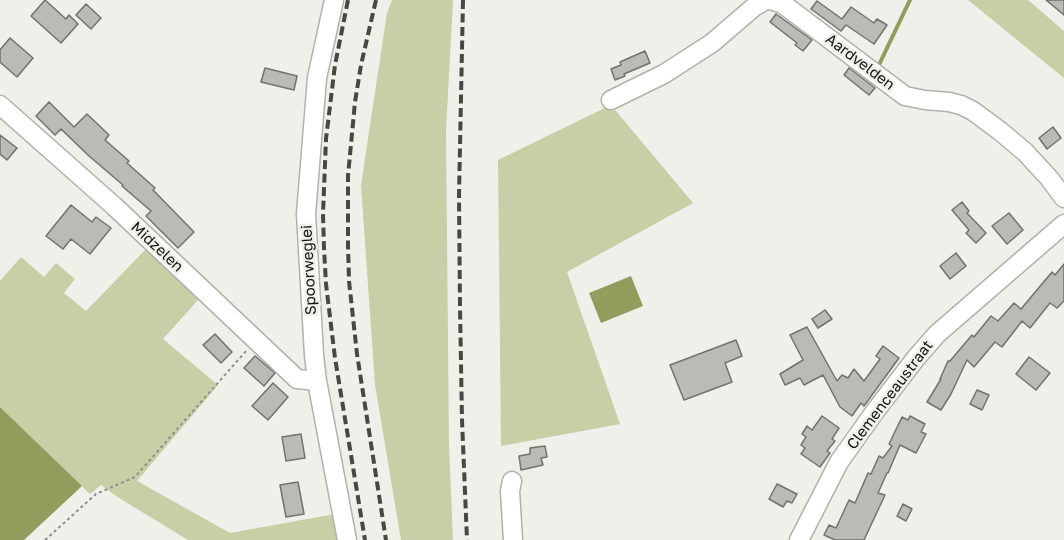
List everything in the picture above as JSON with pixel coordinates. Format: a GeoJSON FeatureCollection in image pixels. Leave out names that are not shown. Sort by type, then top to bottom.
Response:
{"type":"FeatureCollection","features":[{"type":"Feature","properties":{"kind":"street","name":"Spoorweglei"},"geometry":{"type":"LineString","coordinates":[[333,0],[317,78],[306,214],[317,381],[347,540]]}},
{"type":"Feature","properties":{"kind":"street","name":"Aardvelden"},"geometry":{"type":"LineString","coordinates":[[611,100],[664,74],[712,43],[754,7],[768,0],[783,4],[905,96],[949,102],[973,111],[1025,152],[1064,198]]}},
{"type":"Feature","properties":{"kind":"street","name":"Midzelen"},"geometry":{"type":"LineString","coordinates":[[0,105],[114,206],[297,379],[317,381]]}},
{"type":"Feature","properties":{"kind":"street","name":"Clemenceaustraat"},"geometry":{"type":"LineString","coordinates":[[799,540],[839,462],[916,358],[937,334],[1064,224]]}},
{"type":"Feature","properties":{"kind":"street"},"geometry":{"type":"LineString","coordinates":[[512,482],[510,501],[513,540]]}},
{"type":"Feature","properties":{"kind":"path"},"geometry":{"type":"LineString","coordinates":[[45,540],[96,494],[135,477],[256,340]]}},
{"type":"Feature","properties":{"kind":"shaded area"},"geometry":{"type":"Polygon","coordinates":[[[392,0],[453,0],[446,131],[449,446],[453,540],[401,540],[375,385],[361,185],[387,13],[392,0]]]}},
{"type":"Feature","properties":{"kind":"shaded area"},"geometry":{"type":"Polygon","coordinates":[[[968,0],[1028,0],[1064,31],[1064,78],[968,0]]]}},
{"type":"Feature","properties":{"kind":"shaded area"},"geometry":{"type":"Polygon","coordinates":[[[611,105],[693,203],[567,272],[620,424],[501,446],[498,160],[611,105]]]}},
{"type":"Feature","properties":{"kind":"shaded area"},"geometry":{"type":"Polygon","coordinates":[[[147,248],[198,300],[163,339],[218,385],[137,481],[230,533],[335,514],[340,540],[188,540],[101,485],[90,494],[0,407],[0,281],[21,257],[44,277],[56,263],[75,279],[64,293],[86,311],[147,248]]]}},
{"type":"Feature","properties":{"kind":"shaded area"},"geometry":{"type":"Polygon","coordinates":[[[631,276],[643,306],[601,323],[589,293],[631,276]]]}},
{"type":"Feature","properties":{"kind":"shaded area"},"geometry":{"type":"Polygon","coordinates":[[[0,407],[82,486],[24,540],[0,540],[0,407]]]}},
{"type":"Feature","properties":{"kind":"building"},"geometry":{"type":"Polygon","coordinates":[[[45,0],[66,19],[69,15],[78,24],[61,43],[31,16],[45,0]]]}},
{"type":"Feature","properties":{"kind":"building"},"geometry":{"type":"Polygon","coordinates":[[[1046,0],[1064,0],[1064,15],[1046,0]]]}},
{"type":"Feature","properties":{"kind":"building"},"geometry":{"type":"Polygon","coordinates":[[[817,1],[842,19],[851,7],[874,23],[877,19],[887,25],[874,44],[846,25],[841,31],[811,9],[817,1]]]}},
{"type":"Feature","properties":{"kind":"building"},"geometry":{"type":"Polygon","coordinates":[[[86,4],[101,18],[91,29],[76,15],[86,4]]]}},
{"type":"Feature","properties":{"kind":"building"},"geometry":{"type":"Polygon","coordinates":[[[776,14],[812,40],[803,51],[795,45],[797,43],[770,22],[776,14]]]}},
{"type":"Feature","properties":{"kind":"building"},"geometry":{"type":"Polygon","coordinates":[[[10,38],[33,58],[17,77],[0,62],[0,50],[10,38]]]}},
{"type":"Feature","properties":{"kind":"building"},"geometry":{"type":"Polygon","coordinates":[[[645,51],[650,63],[615,80],[611,69],[621,65],[620,62],[645,51]]]}},
{"type":"Feature","properties":{"kind":"building"},"geometry":{"type":"Polygon","coordinates":[[[265,68],[297,76],[294,90],[261,82],[265,68]]]}},
{"type":"Feature","properties":{"kind":"building"},"geometry":{"type":"Polygon","coordinates":[[[849,68],[875,88],[869,95],[844,75],[849,68]]]}},
{"type":"Feature","properties":{"kind":"building"},"geometry":{"type":"Polygon","coordinates":[[[49,102],[74,127],[87,114],[109,135],[105,140],[129,161],[127,163],[155,188],[153,190],[194,232],[178,248],[146,216],[151,211],[61,129],[55,135],[36,116],[49,102]]]}},
{"type":"Feature","properties":{"kind":"building"},"geometry":{"type":"Polygon","coordinates":[[[1053,127],[1061,138],[1047,149],[1039,138],[1053,127]]]}},
{"type":"Feature","properties":{"kind":"building"},"geometry":{"type":"Polygon","coordinates":[[[0,135],[17,148],[7,160],[0,154],[0,135]]]}},
{"type":"Feature","properties":{"kind":"building"},"geometry":{"type":"Polygon","coordinates":[[[962,202],[969,211],[967,213],[986,233],[976,243],[966,233],[969,230],[952,210],[962,202]]]}},
{"type":"Feature","properties":{"kind":"building"},"geometry":{"type":"Polygon","coordinates":[[[71,205],[92,222],[96,217],[111,228],[90,254],[71,239],[63,249],[46,236],[71,205]]]}},
{"type":"Feature","properties":{"kind":"building"},"geometry":{"type":"Polygon","coordinates":[[[1009,213],[1023,230],[1007,244],[992,226],[1009,213]]]}},
{"type":"Feature","properties":{"kind":"building"},"geometry":{"type":"Polygon","coordinates":[[[956,253],[966,266],[950,279],[940,266],[956,253]]]}},
{"type":"Feature","properties":{"kind":"building"},"geometry":{"type":"Polygon","coordinates":[[[1064,264],[1064,301],[1057,308],[1050,303],[1030,328],[1022,321],[1002,347],[995,342],[974,367],[967,360],[941,410],[927,402],[941,379],[948,361],[972,335],[974,337],[991,316],[998,321],[1014,303],[1021,309],[1052,272],[1055,275],[1064,264]]]}},
{"type":"Feature","properties":{"kind":"building"},"geometry":{"type":"Polygon","coordinates":[[[825,310],[832,319],[818,328],[812,319],[825,310]]]}},
{"type":"Feature","properties":{"kind":"building"},"geometry":{"type":"Polygon","coordinates":[[[807,327],[837,381],[842,375],[848,378],[854,369],[864,381],[880,359],[876,356],[883,346],[899,358],[864,406],[861,403],[852,416],[840,407],[823,375],[804,385],[800,378],[785,385],[780,374],[803,360],[790,335],[807,327]]]}},
{"type":"Feature","properties":{"kind":"building"},"geometry":{"type":"Polygon","coordinates":[[[215,334],[232,352],[221,363],[203,345],[215,334]]]}},
{"type":"Feature","properties":{"kind":"building"},"geometry":{"type":"Polygon","coordinates":[[[736,340],[742,356],[725,363],[732,382],[684,400],[670,365],[736,340]]]}},
{"type":"Feature","properties":{"kind":"building"},"geometry":{"type":"Polygon","coordinates":[[[255,356],[275,373],[264,386],[244,368],[255,356]]]}},
{"type":"Feature","properties":{"kind":"building"},"geometry":{"type":"Polygon","coordinates":[[[1029,357],[1050,373],[1036,390],[1016,374],[1029,357]]]}},
{"type":"Feature","properties":{"kind":"building"},"geometry":{"type":"Polygon","coordinates":[[[273,383],[288,397],[268,420],[252,406],[273,383]]]}},
{"type":"Feature","properties":{"kind":"building"},"geometry":{"type":"Polygon","coordinates":[[[977,390],[989,395],[982,410],[970,404],[977,390]]]}},
{"type":"Feature","properties":{"kind":"building"},"geometry":{"type":"Polygon","coordinates":[[[822,416],[839,428],[832,439],[835,441],[827,451],[830,453],[820,467],[801,454],[805,448],[801,445],[806,437],[802,434],[807,426],[812,430],[822,416]]]}},
{"type":"Feature","properties":{"kind":"building"},"geometry":{"type":"Polygon","coordinates":[[[910,416],[925,424],[921,432],[926,434],[916,453],[900,445],[878,493],[885,495],[864,540],[835,540],[824,535],[829,525],[836,528],[849,500],[855,503],[868,473],[871,474],[879,456],[883,458],[892,446],[889,444],[902,417],[908,420],[910,416]]]}},
{"type":"Feature","properties":{"kind":"building"},"geometry":{"type":"Polygon","coordinates":[[[301,434],[305,458],[286,461],[282,437],[301,434]]]}},
{"type":"Feature","properties":{"kind":"building"},"geometry":{"type":"Polygon","coordinates":[[[545,446],[547,457],[541,458],[543,465],[521,470],[519,456],[530,454],[530,448],[545,446]]]}},
{"type":"Feature","properties":{"kind":"building"},"geometry":{"type":"Polygon","coordinates":[[[298,482],[304,514],[286,517],[280,485],[298,482]]]}},
{"type":"Feature","properties":{"kind":"building"},"geometry":{"type":"Polygon","coordinates":[[[777,484],[797,494],[792,503],[787,501],[783,507],[769,499],[777,484]]]}},
{"type":"Feature","properties":{"kind":"building"},"geometry":{"type":"Polygon","coordinates":[[[903,504],[912,509],[906,521],[897,516],[903,504]]]}},
{"type":"Feature","properties":{"kind":"waterway"},"geometry":{"type":"LineString","coordinates":[[877,69],[910,0]]}},
{"type":"Feature","properties":{"kind":"railway"},"geometry":{"type":"LineString","coordinates":[[348,0],[335,65],[326,139],[324,248],[335,358],[365,540]]}},
{"type":"Feature","properties":{"kind":"railway"},"geometry":{"type":"LineString","coordinates":[[376,0],[355,102],[348,176],[348,245],[349,281],[357,354],[386,540]]}},
{"type":"Feature","properties":{"kind":"railway"},"geometry":{"type":"LineString","coordinates":[[463,0],[459,196],[462,420],[467,540]]}}]}
